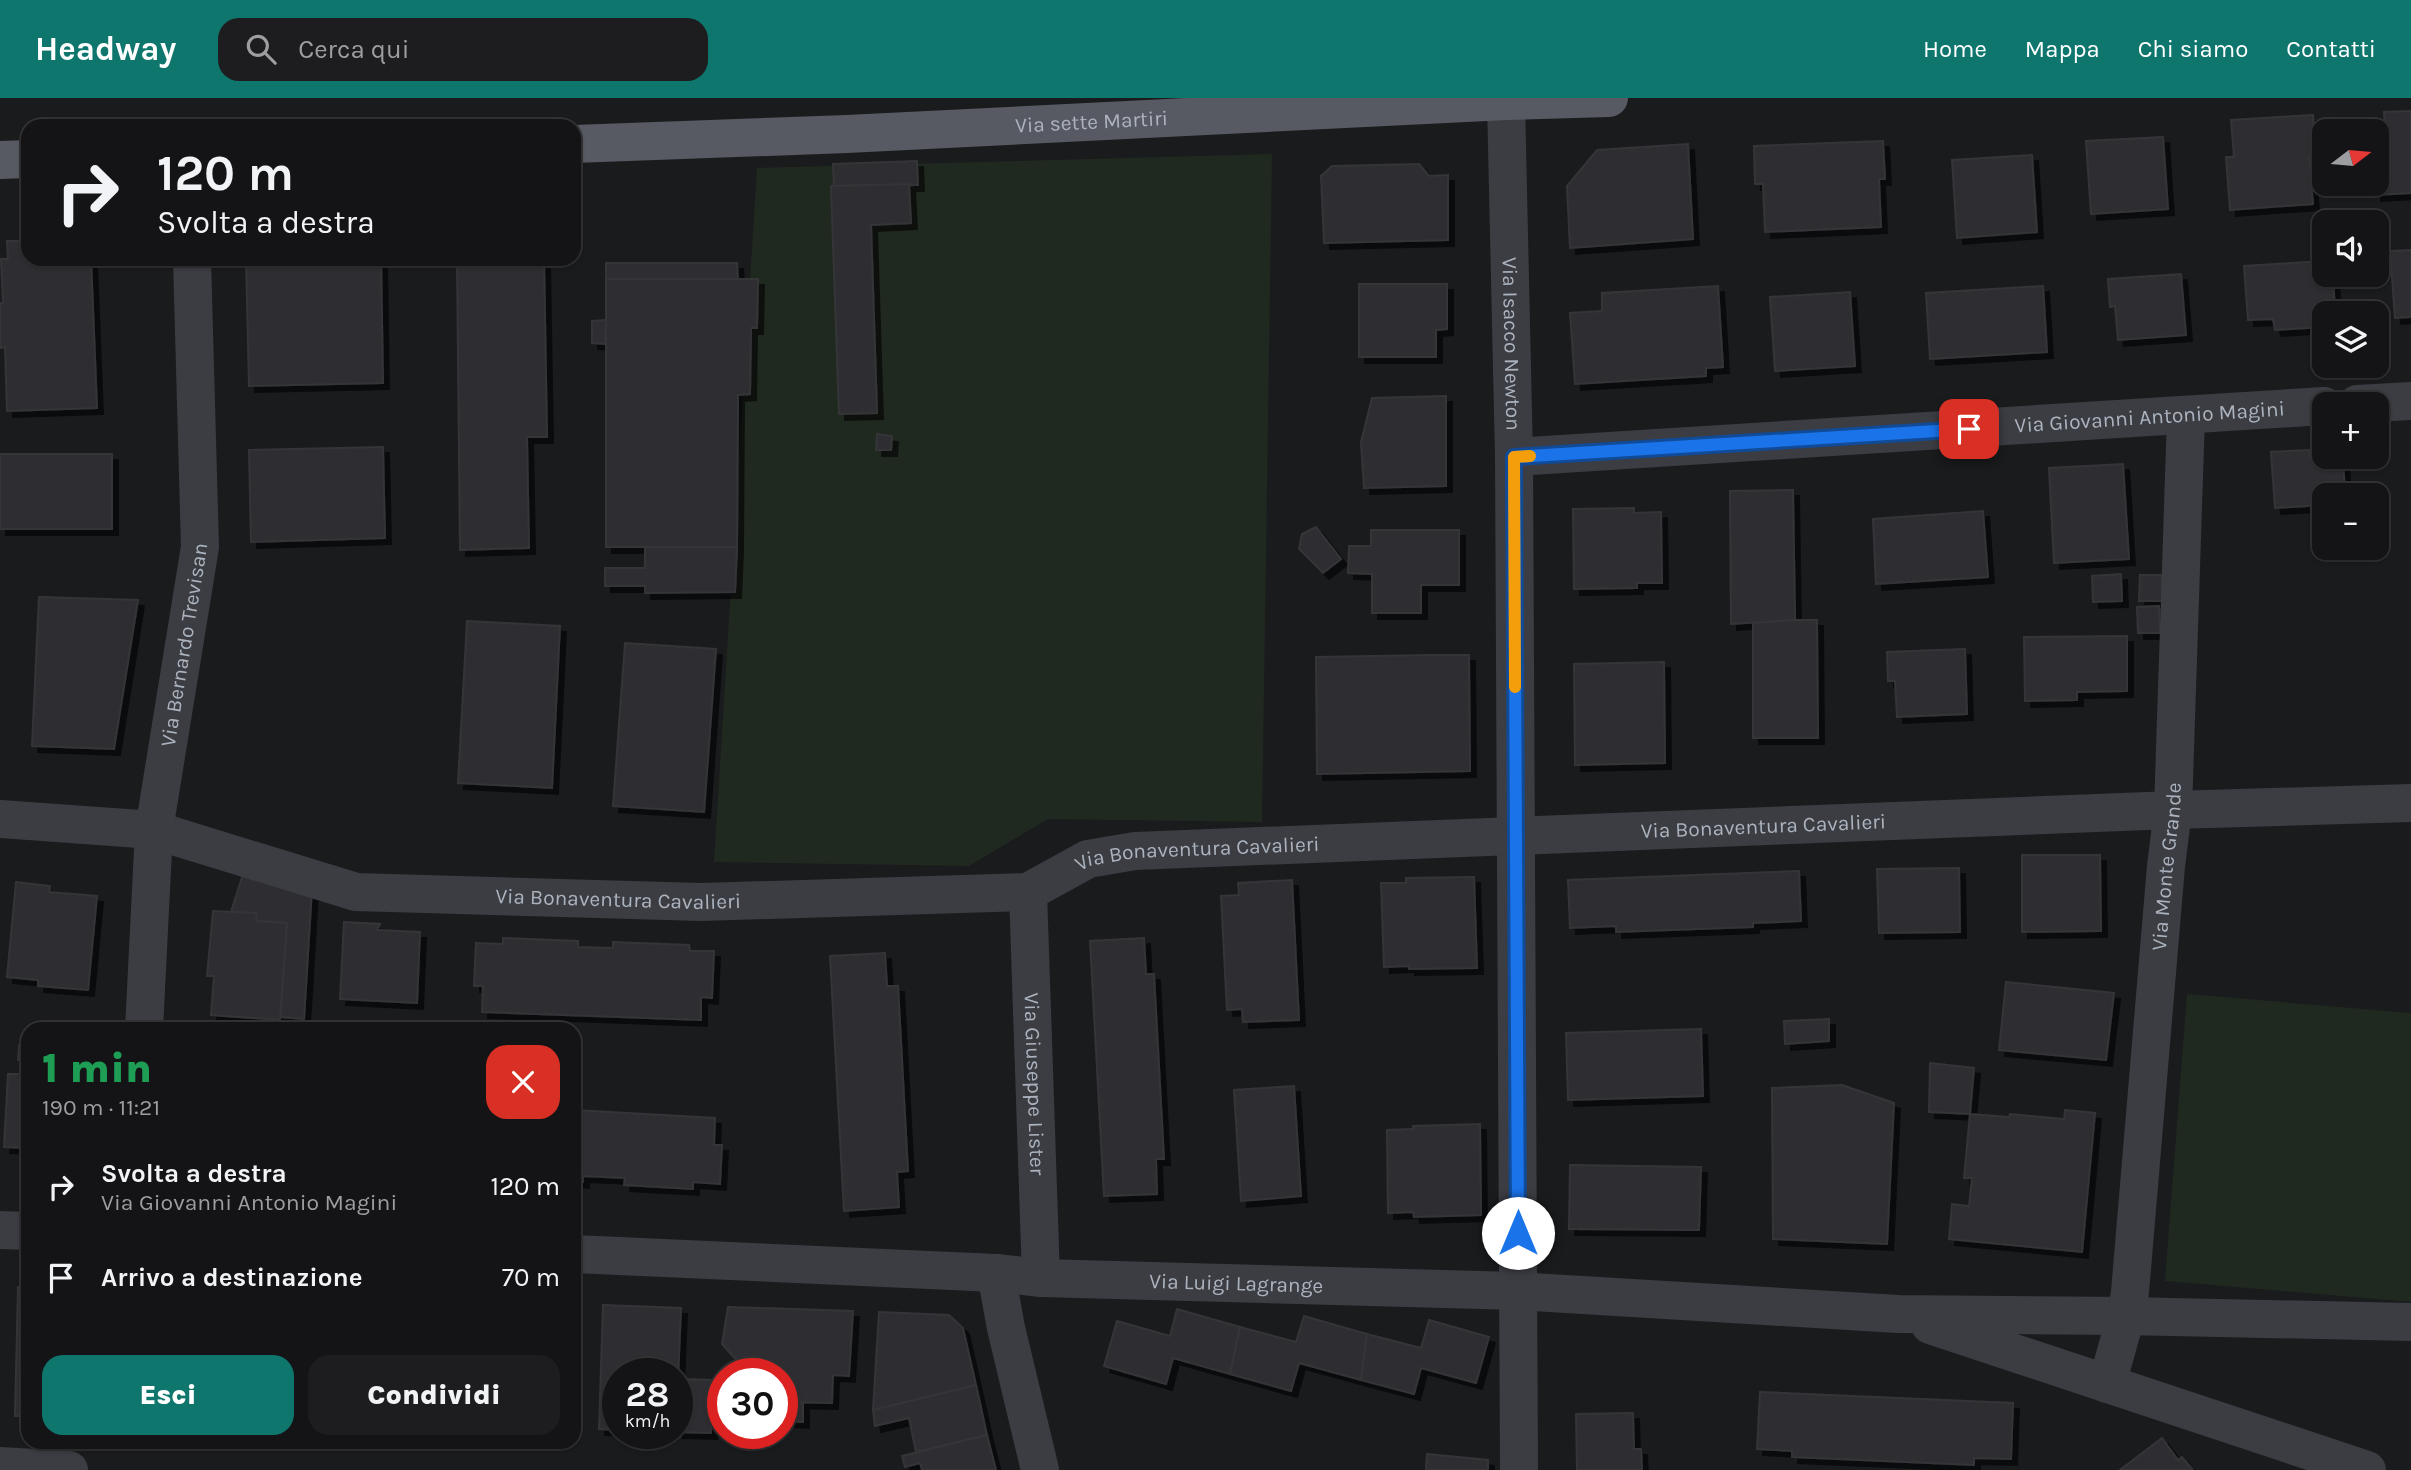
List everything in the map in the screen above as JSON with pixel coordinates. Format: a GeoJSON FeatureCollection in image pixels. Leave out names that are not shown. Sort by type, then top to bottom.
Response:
{"type":"FeatureCollection","features":[{"type":"Feature","properties":{"kind":"main road","name":"Via sette Martiri"},"geometry":{"type":"LineString","coordinates":[[581,144],[1609,98]]}},
{"type":"Feature","properties":{"kind":"main road"},"geometry":{"type":"LineString","coordinates":[[0,160],[21,159]]}},
{"type":"Feature","properties":{"kind":"street","name":"Via Isacco Newton"},"geometry":{"type":"LineString","coordinates":[[1506,101],[1514,457],[1518,1470]]}},
{"type":"Feature","properties":{"kind":"street","name":"Via Bernardo Trevisan"},"geometry":{"type":"LineString","coordinates":[[144,1022],[154,830],[200,547],[192,266]]}},
{"type":"Feature","properties":{"kind":"street"},"geometry":{"type":"LineString","coordinates":[[2389,402],[2411,401]]}},
{"type":"Feature","properties":{"kind":"street","name":"Via Giovanni Antonio Magini"},"geometry":{"type":"LineString","coordinates":[[1514,457],[2312,408]]}},
{"type":"Feature","properties":{"kind":"street","name":"Via Monte Grande"},"geometry":{"type":"LineString","coordinates":[[2107,1384],[2130,1292],[2173,810],[2186,416]]}},
{"type":"Feature","properties":{"kind":"street","name":"Via Bonaventura Cavalieri"},"geometry":{"type":"LineString","coordinates":[[0,819],[154,830],[356,892],[702,902],[1028,892],[1088,859],[1135,851],[2411,803]]}},
{"type":"Feature","properties":{"kind":"street","name":"Via Giuseppe Lister"},"geometry":{"type":"LineString","coordinates":[[1028,892],[1041,1278]]}},
{"type":"Feature","properties":{"kind":"street"},"geometry":{"type":"LineString","coordinates":[[0,1230],[21,1231]]}},
{"type":"Feature","properties":{"kind":"street","name":"Via Luigi Lagrange"},"geometry":{"type":"LineString","coordinates":[[581,1254],[996,1273],[1041,1278],[1517,1291],[1898,1314]]}},
{"type":"Feature","properties":{"kind":"street"},"geometry":{"type":"LineString","coordinates":[[996,1273],[1006,1328],[1040,1470]]}},
{"type":"Feature","properties":{"kind":"street"},"geometry":{"type":"LineString","coordinates":[[1898,1314],[2411,1322]]}},
{"type":"Feature","properties":{"kind":"street"},"geometry":{"type":"LineString","coordinates":[[1898,1314],[2367,1470]]}},
{"type":"Feature","properties":{"kind":"street"},"geometry":{"type":"LineString","coordinates":[[0,1466],[69,1470]]}},
{"type":"Feature","properties":{"kind":"shaded area"},"geometry":{"type":"Polygon","coordinates":[[[1272,154],[1262,822],[1048,819],[969,866],[714,862],[757,168],[1272,154]]]}},
{"type":"Feature","properties":{"kind":"shaded area"},"geometry":{"type":"Polygon","coordinates":[[[2187,994],[2411,1013],[2411,1302],[2165,1281],[2187,994]]]}},
{"type":"Feature","properties":{"kind":"building"},"geometry":{"type":"Polygon","coordinates":[[[2411,111],[2411,193],[2389,194],[2389,119],[2384,119],[2384,112],[2411,111]]]}},
{"type":"Feature","properties":{"kind":"building"},"geometry":{"type":"Polygon","coordinates":[[[2313,115],[2312,156],[2309,156],[2313,204],[2230,210],[2226,157],[2234,157],[2231,120],[2313,115]]]}},
{"type":"Feature","properties":{"kind":"building"},"geometry":{"type":"Polygon","coordinates":[[[2163,137],[2168,209],[2091,214],[2086,141],[2163,137]]]}},
{"type":"Feature","properties":{"kind":"building"},"geometry":{"type":"Polygon","coordinates":[[[1883,141],[1885,179],[1879,179],[1881,227],[1765,232],[1763,184],[1755,184],[1754,146],[1883,141]]]}},
{"type":"Feature","properties":{"kind":"building"},"geometry":{"type":"Polygon","coordinates":[[[1688,144],[1693,239],[1570,248],[1567,186],[1597,150],[1688,144]]]}},
{"type":"Feature","properties":{"kind":"building"},"geometry":{"type":"Polygon","coordinates":[[[2032,155],[2037,232],[1957,238],[1952,160],[2032,155]]]}},
{"type":"Feature","properties":{"kind":"building"},"geometry":{"type":"Polygon","coordinates":[[[917,161],[918,185],[834,186],[833,164],[917,161]]]}},
{"type":"Feature","properties":{"kind":"building"},"geometry":{"type":"Polygon","coordinates":[[[1419,164],[1429,176],[1448,175],[1448,240],[1324,243],[1321,176],[1332,166],[1419,164]]]}},
{"type":"Feature","properties":{"kind":"building"},"geometry":{"type":"Polygon","coordinates":[[[909,184],[911,223],[871,225],[877,413],[839,414],[831,186],[909,184]]]}},
{"type":"Feature","properties":{"kind":"building"},"geometry":{"type":"Polygon","coordinates":[[[7,241],[21,241],[21,266],[91,266],[97,408],[7,411],[5,347],[0,348],[0,303],[3,303],[1,259],[8,259],[7,241]]]}},
{"type":"Feature","properties":{"kind":"building"},"geometry":{"type":"Polygon","coordinates":[[[2411,250],[2411,317],[2395,318],[2390,251],[2411,250]]]}},
{"type":"Feature","properties":{"kind":"building"},"geometry":{"type":"Polygon","coordinates":[[[2312,262],[2312,287],[2334,287],[2334,301],[2312,301],[2312,328],[2275,330],[2273,319],[2248,320],[2244,266],[2312,262]]]}},
{"type":"Feature","properties":{"kind":"building"},"geometry":{"type":"Polygon","coordinates":[[[606,263],[737,263],[738,279],[606,279],[606,263]]]}},
{"type":"Feature","properties":{"kind":"building"},"geometry":{"type":"Polygon","coordinates":[[[246,266],[381,266],[383,383],[249,386],[246,266]]]}},
{"type":"Feature","properties":{"kind":"building"},"geometry":{"type":"Polygon","coordinates":[[[457,266],[544,266],[547,437],[527,437],[529,548],[460,550],[457,266]]]}},
{"type":"Feature","properties":{"kind":"building"},"geometry":{"type":"Polygon","coordinates":[[[2181,274],[2186,335],[2118,340],[2115,306],[2110,307],[2108,279],[2181,274]]]}},
{"type":"Feature","properties":{"kind":"building"},"geometry":{"type":"Polygon","coordinates":[[[606,279],[758,279],[757,328],[751,328],[750,394],[738,395],[737,547],[606,547],[606,279]]]}},
{"type":"Feature","properties":{"kind":"building"},"geometry":{"type":"Polygon","coordinates":[[[1359,284],[1447,284],[1447,329],[1436,330],[1436,357],[1359,357],[1359,284]]]}},
{"type":"Feature","properties":{"kind":"building"},"geometry":{"type":"Polygon","coordinates":[[[1718,286],[1723,367],[1706,368],[1706,376],[1575,384],[1570,313],[1602,311],[1602,293],[1718,286]]]}},
{"type":"Feature","properties":{"kind":"building"},"geometry":{"type":"Polygon","coordinates":[[[2043,286],[2047,352],[1930,359],[1926,293],[2043,286]]]}},
{"type":"Feature","properties":{"kind":"building"},"geometry":{"type":"Polygon","coordinates":[[[1850,292],[1855,366],[1775,371],[1770,297],[1850,292]]]}},
{"type":"Feature","properties":{"kind":"building"},"geometry":{"type":"Polygon","coordinates":[[[606,320],[605,344],[592,343],[592,321],[606,320]]]}},
{"type":"Feature","properties":{"kind":"building"},"geometry":{"type":"Polygon","coordinates":[[[1446,396],[1446,486],[1364,488],[1361,442],[1372,398],[1446,396]]]}},
{"type":"Feature","properties":{"kind":"building"},"geometry":{"type":"Polygon","coordinates":[[[877,434],[892,436],[891,450],[876,450],[877,434]]]}},
{"type":"Feature","properties":{"kind":"building"},"geometry":{"type":"Polygon","coordinates":[[[383,447],[385,538],[251,542],[249,450],[383,447]]]}},
{"type":"Feature","properties":{"kind":"building"},"geometry":{"type":"Polygon","coordinates":[[[2309,450],[2312,469],[2344,469],[2344,483],[2312,483],[2312,506],[2275,508],[2271,452],[2309,450]]]}},
{"type":"Feature","properties":{"kind":"building"},"geometry":{"type":"Polygon","coordinates":[[[0,454],[112,454],[112,529],[0,529],[0,454]]]}},
{"type":"Feature","properties":{"kind":"building"},"geometry":{"type":"Polygon","coordinates":[[[2123,464],[2129,559],[2054,563],[2049,468],[2123,464]]]}},
{"type":"Feature","properties":{"kind":"building"},"geometry":{"type":"Polygon","coordinates":[[[1793,490],[1795,620],[1731,624],[1730,491],[1793,490]]]}},
{"type":"Feature","properties":{"kind":"building"},"geometry":{"type":"Polygon","coordinates":[[[1634,508],[1634,513],[1661,512],[1662,583],[1637,583],[1637,588],[1574,589],[1573,509],[1634,508]]]}},
{"type":"Feature","properties":{"kind":"building"},"geometry":{"type":"Polygon","coordinates":[[[1983,511],[1988,577],[1876,584],[1873,519],[1983,511]]]}},
{"type":"Feature","properties":{"kind":"building"},"geometry":{"type":"Polygon","coordinates":[[[1316,527],[1341,559],[1323,573],[1299,549],[1302,534],[1316,527]]]}},
{"type":"Feature","properties":{"kind":"building"},"geometry":{"type":"Polygon","coordinates":[[[1371,530],[1459,530],[1459,585],[1421,585],[1421,613],[1372,613],[1372,574],[1348,573],[1349,546],[1371,546],[1371,530]]]}},
{"type":"Feature","properties":{"kind":"building"},"geometry":{"type":"Polygon","coordinates":[[[645,547],[737,547],[735,592],[645,593],[645,586],[605,586],[605,568],[645,568],[645,547]]]}},
{"type":"Feature","properties":{"kind":"building"},"geometry":{"type":"Polygon","coordinates":[[[2121,574],[2122,601],[2093,602],[2092,576],[2121,574]]]}},
{"type":"Feature","properties":{"kind":"building"},"geometry":{"type":"Polygon","coordinates":[[[2140,575],[2162,575],[2162,601],[2139,601],[2140,575]]]}},
{"type":"Feature","properties":{"kind":"building"},"geometry":{"type":"Polygon","coordinates":[[[39,597],[138,600],[114,749],[32,746],[39,597]]]}},
{"type":"Feature","properties":{"kind":"building"},"geometry":{"type":"Polygon","coordinates":[[[2159,606],[2160,633],[2138,633],[2137,607],[2159,606]]]}},
{"type":"Feature","properties":{"kind":"building"},"geometry":{"type":"Polygon","coordinates":[[[1817,620],[1818,738],[1753,738],[1753,623],[1817,620]]]}},
{"type":"Feature","properties":{"kind":"building"},"geometry":{"type":"Polygon","coordinates":[[[467,621],[560,626],[552,788],[458,783],[467,621]]]}},
{"type":"Feature","properties":{"kind":"building"},"geometry":{"type":"Polygon","coordinates":[[[2127,636],[2127,691],[2077,692],[2077,700],[2025,701],[2024,637],[2127,636]]]}},
{"type":"Feature","properties":{"kind":"building"},"geometry":{"type":"Polygon","coordinates":[[[625,643],[716,649],[704,812],[613,806],[625,643]]]}},
{"type":"Feature","properties":{"kind":"building"},"geometry":{"type":"Polygon","coordinates":[[[1965,649],[1967,714],[1897,717],[1895,681],[1888,681],[1887,652],[1965,649]]]}},
{"type":"Feature","properties":{"kind":"building"},"geometry":{"type":"Polygon","coordinates":[[[1469,655],[1470,771],[1317,774],[1316,657],[1469,655]]]}},
{"type":"Feature","properties":{"kind":"building"},"geometry":{"type":"Polygon","coordinates":[[[1664,662],[1665,763],[1575,765],[1574,664],[1664,662]]]}},
{"type":"Feature","properties":{"kind":"building"},"geometry":{"type":"Polygon","coordinates":[[[2022,855],[2100,855],[2101,931],[2022,932],[2022,855]]]}},
{"type":"Feature","properties":{"kind":"building"},"geometry":{"type":"Polygon","coordinates":[[[1959,868],[1960,932],[1879,933],[1877,869],[1959,868]]]}},
{"type":"Feature","properties":{"kind":"building"},"geometry":{"type":"Polygon","coordinates":[[[244,871],[312,888],[304,1019],[280,1017],[287,923],[256,921],[257,913],[231,912],[244,871]]]}},
{"type":"Feature","properties":{"kind":"building"},"geometry":{"type":"Polygon","coordinates":[[[1799,871],[1801,921],[1753,923],[1753,927],[1616,932],[1616,926],[1570,928],[1568,880],[1799,871]]]}},
{"type":"Feature","properties":{"kind":"building"},"geometry":{"type":"Polygon","coordinates":[[[1474,877],[1477,968],[1384,967],[1381,883],[1406,883],[1406,878],[1474,877]]]}},
{"type":"Feature","properties":{"kind":"building"},"geometry":{"type":"Polygon","coordinates":[[[1292,880],[1299,1020],[1243,1022],[1242,1009],[1227,1010],[1221,896],[1239,895],[1238,883],[1292,880]]]}},
{"type":"Feature","properties":{"kind":"building"},"geometry":{"type":"Polygon","coordinates":[[[16,882],[50,886],[49,892],[97,896],[88,990],[38,986],[38,980],[7,977],[16,882]]]}},
{"type":"Feature","properties":{"kind":"building"},"geometry":{"type":"Polygon","coordinates":[[[213,911],[257,913],[256,921],[287,923],[280,1020],[211,1015],[214,976],[207,976],[213,911]]]}},
{"type":"Feature","properties":{"kind":"building"},"geometry":{"type":"Polygon","coordinates":[[[344,922],[380,924],[377,930],[420,932],[417,1003],[340,999],[344,922]]]}},
{"type":"Feature","properties":{"kind":"building"},"geometry":{"type":"Polygon","coordinates":[[[503,938],[578,941],[578,947],[613,948],[613,942],[689,945],[690,951],[714,951],[712,998],[701,997],[701,1020],[482,1012],[483,986],[474,986],[476,943],[503,944],[503,938]]]}},
{"type":"Feature","properties":{"kind":"building"},"geometry":{"type":"Polygon","coordinates":[[[1144,938],[1146,974],[1154,974],[1164,1159],[1156,1159],[1157,1194],[1104,1196],[1090,941],[1144,938]]]}},
{"type":"Feature","properties":{"kind":"building"},"geometry":{"type":"Polygon","coordinates":[[[885,953],[887,986],[898,986],[908,1171],[897,1172],[899,1207],[844,1211],[830,956],[885,953]]]}},
{"type":"Feature","properties":{"kind":"building"},"geometry":{"type":"Polygon","coordinates":[[[2006,982],[2114,993],[2106,1060],[1999,1050],[2006,982]]]}},
{"type":"Feature","properties":{"kind":"building"},"geometry":{"type":"Polygon","coordinates":[[[1829,1019],[1829,1041],[1785,1044],[1784,1021],[1829,1019]]]}},
{"type":"Feature","properties":{"kind":"building"},"geometry":{"type":"Polygon","coordinates":[[[1701,1029],[1703,1096],[1568,1100],[1566,1033],[1701,1029]]]}},
{"type":"Feature","properties":{"kind":"building"},"geometry":{"type":"Polygon","coordinates":[[[19,1045],[21,1045],[21,1060],[18,1060],[19,1045]]]}},
{"type":"Feature","properties":{"kind":"building"},"geometry":{"type":"Polygon","coordinates":[[[1930,1063],[1974,1068],[1970,1114],[1929,1112],[1930,1063]]]}},
{"type":"Feature","properties":{"kind":"building"},"geometry":{"type":"Polygon","coordinates":[[[8,1074],[21,1074],[21,1148],[4,1147],[8,1074]]]}},
{"type":"Feature","properties":{"kind":"building"},"geometry":{"type":"Polygon","coordinates":[[[1842,1085],[1894,1103],[1887,1244],[1773,1239],[1772,1088],[1842,1085]]]}},
{"type":"Feature","properties":{"kind":"building"},"geometry":{"type":"Polygon","coordinates":[[[1294,1086],[1301,1196],[1241,1201],[1234,1090],[1294,1086]]]}},
{"type":"Feature","properties":{"kind":"building"},"geometry":{"type":"Polygon","coordinates":[[[581,1110],[715,1118],[714,1145],[722,1145],[720,1184],[693,1182],[693,1189],[624,1185],[625,1178],[583,1176],[583,1182],[581,1110]]]}},
{"type":"Feature","properties":{"kind":"building"},"geometry":{"type":"Polygon","coordinates":[[[2065,1110],[2095,1113],[2082,1252],[1949,1239],[1952,1204],[1969,1206],[1972,1178],[1964,1178],[1970,1114],[2009,1117],[2010,1114],[2064,1119],[2065,1110]]]}},
{"type":"Feature","properties":{"kind":"building"},"geometry":{"type":"Polygon","coordinates":[[[1480,1124],[1481,1215],[1414,1217],[1413,1212],[1388,1213],[1387,1130],[1413,1129],[1413,1126],[1480,1124]]]}},
{"type":"Feature","properties":{"kind":"building"},"geometry":{"type":"Polygon","coordinates":[[[1570,1165],[1701,1167],[1699,1230],[1569,1229],[1570,1165]]]}},
{"type":"Feature","properties":{"kind":"building"},"geometry":{"type":"Polygon","coordinates":[[[18,1287],[21,1287],[21,1416],[15,1416],[18,1287]]]}},
{"type":"Feature","properties":{"kind":"building"},"geometry":{"type":"Polygon","coordinates":[[[603,1305],[681,1308],[679,1358],[602,1358],[602,1429],[599,1429],[603,1305]]]}},
{"type":"Feature","properties":{"kind":"building"},"geometry":{"type":"Polygon","coordinates":[[[728,1307],[853,1311],[849,1376],[833,1375],[832,1403],[798,1402],[798,1358],[734,1358],[722,1344],[728,1307]]]}},
{"type":"Feature","properties":{"kind":"building"},"geometry":{"type":"Polygon","coordinates":[[[1177,1309],[1240,1327],[1230,1374],[1173,1358],[1166,1384],[1104,1366],[1117,1321],[1170,1336],[1177,1309]]]}},
{"type":"Feature","properties":{"kind":"building"},"geometry":{"type":"Polygon","coordinates":[[[879,1312],[949,1315],[963,1328],[976,1385],[873,1410],[879,1312]]]}},
{"type":"Feature","properties":{"kind":"building"},"geometry":{"type":"Polygon","coordinates":[[[1304,1316],[1367,1334],[1361,1380],[1299,1363],[1291,1391],[1230,1374],[1240,1327],[1296,1342],[1304,1316]]]}},
{"type":"Feature","properties":{"kind":"building"},"geometry":{"type":"Polygon","coordinates":[[[1429,1320],[1489,1337],[1476,1383],[1421,1368],[1414,1394],[1361,1380],[1367,1334],[1421,1348],[1429,1320]]]}},
{"type":"Feature","properties":{"kind":"building"},"geometry":{"type":"Polygon","coordinates":[[[693,1379],[707,1380],[707,1433],[693,1432],[693,1379]]]}},
{"type":"Feature","properties":{"kind":"building"},"geometry":{"type":"Polygon","coordinates":[[[976,1385],[987,1435],[916,1452],[909,1418],[875,1426],[873,1410],[976,1385]]]}},
{"type":"Feature","properties":{"kind":"building"},"geometry":{"type":"Polygon","coordinates":[[[1760,1392],[2013,1403],[2011,1459],[1974,1458],[1974,1465],[1792,1457],[1792,1451],[1757,1449],[1760,1392]]]}},
{"type":"Feature","properties":{"kind":"building"},"geometry":{"type":"Polygon","coordinates":[[[798,1404],[803,1404],[803,1422],[798,1422],[798,1404]]]}},
{"type":"Feature","properties":{"kind":"building"},"geometry":{"type":"Polygon","coordinates":[[[1633,1413],[1634,1449],[1641,1449],[1642,1470],[1577,1470],[1576,1414],[1633,1413]]]}},
{"type":"Feature","properties":{"kind":"building"},"geometry":{"type":"Polygon","coordinates":[[[987,1435],[996,1470],[922,1470],[920,1463],[905,1467],[902,1456],[987,1435]]]}},
{"type":"Feature","properties":{"kind":"building"},"geometry":{"type":"Polygon","coordinates":[[[2162,1438],[2178,1460],[2182,1457],[2193,1470],[2120,1470],[2162,1438]]]}},
{"type":"Feature","properties":{"kind":"building"},"geometry":{"type":"Polygon","coordinates":[[[1427,1454],[1488,1460],[1488,1470],[1426,1470],[1427,1454]]]}},
{"type":"Feature","properties":{"kind":"slow traffic"},"geometry":{"type":"LineString","coordinates":[[1515,687],[1514,457],[1530,456]]}},
{"type":"Feature","properties":{"kind":"route"},"geometry":{"type":"LineString","coordinates":[[1518,1233],[1514,457],[1969,429]]}}]}
